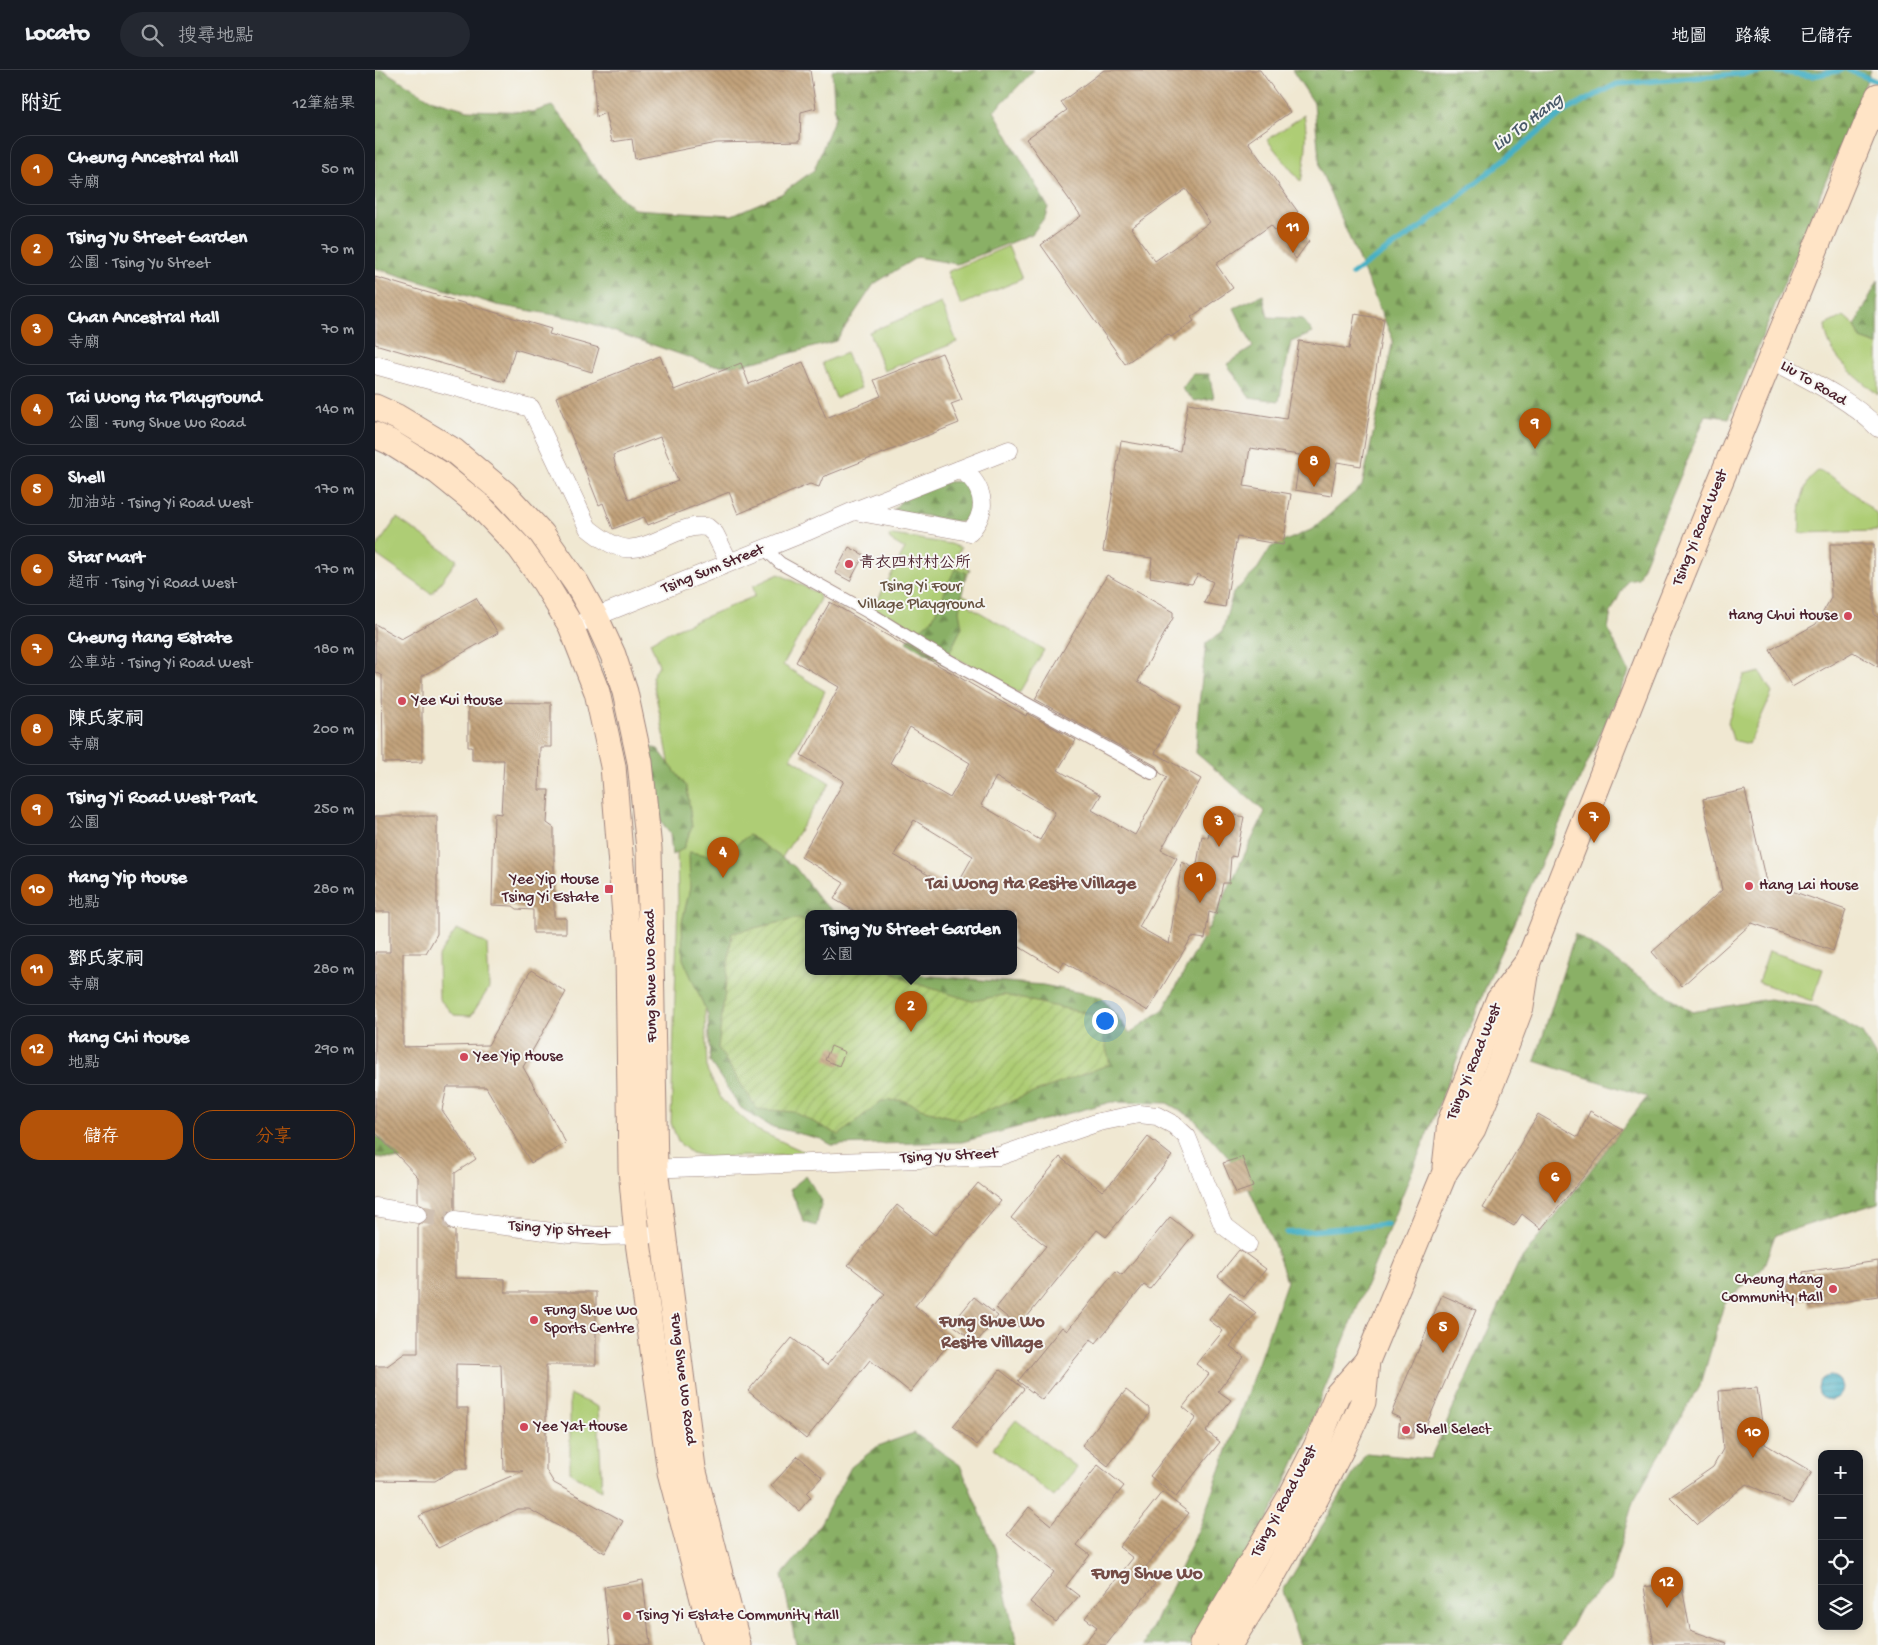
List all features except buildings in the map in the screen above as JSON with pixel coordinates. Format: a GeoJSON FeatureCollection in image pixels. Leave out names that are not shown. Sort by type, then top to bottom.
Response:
{"type":"FeatureCollection","features":[{"type":"Feature","properties":{"kind":"main road","name":"Tsing Yi Road West"},"geometry":{"type":"LineString","coordinates":[[1229,1645],[1274,1573],[1340,1453],[1363,1402],[1367,1360],[1445,1172],[1450,1122],[1498,1001],[1528,962],[1655,641],[1878,96]]}},
{"type":"Feature","properties":{"kind":"main road","name":"Fung Shue Wo Road"},"geometry":{"type":"LineString","coordinates":[[375,408],[397,417],[454,451],[504,493],[543,534],[577,584],[596,618],[613,655],[625,692],[640,762],[650,859],[643,1169],[637,1235],[671,1472],[715,1645]]}},
{"type":"Feature","properties":{"kind":"main road","name":"Fung Shue Wo Road"},"geometry":{"type":"LineString","coordinates":[[375,435],[390,442],[438,472],[480,506],[520,548],[545,583],[571,626],[597,692],[613,766],[643,1169],[663,1234],[693,1468],[738,1645]]}},
{"type":"Feature","properties":{"kind":"main road","name":"Tsing Yi Road West"},"geometry":{"type":"LineString","coordinates":[[1202,1645],[1292,1494],[1316,1447],[1337,1395],[1367,1360]]}},
{"type":"Feature","properties":{"kind":"street","name":"Liu To Road"},"geometry":{"type":"LineString","coordinates":[[1770,359],[1815,383],[1849,405],[1878,428]]}},
{"type":"Feature","properties":{"kind":"street"},"geometry":{"type":"LineString","coordinates":[[375,365],[531,408],[588,528],[605,542],[621,549],[637,548],[692,526],[707,526],[713,532],[729,562]]}},
{"type":"Feature","properties":{"kind":"street","name":"Tsing Sum Street"},"geometry":{"type":"LineString","coordinates":[[571,626],[596,618],[854,511],[1009,450]]}},
{"type":"Feature","properties":{"kind":"street"},"geometry":{"type":"LineString","coordinates":[[854,511],[970,532],[979,518],[980,496],[977,484],[973,478],[959,470]]}},
{"type":"Feature","properties":{"kind":"street"},"geometry":{"type":"LineString","coordinates":[[765,549],[780,563],[868,612],[924,647],[1152,773]]}},
{"type":"Feature","properties":{"kind":"street","name":"Tsing Yu Street"},"geometry":{"type":"LineString","coordinates":[[643,1169],[1000,1156],[1099,1122],[1139,1114],[1157,1116],[1174,1125],[1187,1137],[1223,1225],[1248,1244]]}},
{"type":"Feature","properties":{"kind":"street"},"geometry":{"type":"LineString","coordinates":[[375,1207],[418,1214]]}},
{"type":"Feature","properties":{"kind":"street","name":"Tsing Yip Street"},"geometry":{"type":"LineString","coordinates":[[455,1220],[569,1234],[602,1236],[663,1234]]}},
{"type":"Feature","properties":{"kind":"green space"},"geometry":{"type":"Polygon","coordinates":[[[375,70],[383,70],[430,99],[468,110],[533,112],[552,106],[567,123],[591,162],[614,191],[634,209],[732,215],[781,194],[814,170],[835,117],[832,70],[1034,70],[994,111],[1048,207],[1045,217],[1032,234],[957,264],[917,257],[874,284],[836,341],[735,366],[711,365],[578,319],[497,305],[375,268],[375,70]]]}},
{"type":"Feature","properties":{"kind":"green space"},"geometry":{"type":"Polygon","coordinates":[[[1292,70],[1871,70],[1729,418],[1706,415],[1638,578],[1627,580],[1611,612],[1608,629],[1629,672],[1496,962],[1298,1455],[1275,1506],[1197,1645],[1144,1645],[1201,1524],[1287,1281],[1274,1244],[1241,1172],[1193,1118],[1167,1103],[1111,1102],[962,1142],[832,1145],[821,1139],[769,1126],[741,1108],[710,1062],[708,1015],[683,959],[682,922],[690,888],[689,852],[719,857],[749,835],[795,867],[821,901],[832,910],[805,910],[805,975],[919,975],[1043,985],[1101,997],[1130,1033],[1164,1009],[1216,914],[1265,812],[1196,753],[1198,712],[1206,643],[1222,632],[1233,593],[1256,571],[1271,547],[1313,529],[1362,486],[1393,340],[1320,169],[1314,103],[1292,70]]]}},
{"type":"Feature","properties":{"kind":"green space"},"geometry":{"type":"Polygon","coordinates":[[[1304,115],[1306,140],[1301,182],[1267,140],[1304,115]]]}},
{"type":"Feature","properties":{"kind":"green space"},"geometry":{"type":"Polygon","coordinates":[[[1008,246],[1022,279],[961,305],[947,272],[1008,246]]]}},
{"type":"Feature","properties":{"kind":"green space"},"geometry":{"type":"Polygon","coordinates":[[[1878,280],[1878,345],[1861,339],[1855,326],[1878,280]]]}},
{"type":"Feature","properties":{"kind":"green space"},"geometry":{"type":"Polygon","coordinates":[[[1263,295],[1268,317],[1303,319],[1313,333],[1291,342],[1279,401],[1249,397],[1227,364],[1253,347],[1234,308],[1263,295]]]}},
{"type":"Feature","properties":{"kind":"green space"},"geometry":{"type":"Polygon","coordinates":[[[941,303],[957,342],[884,371],[869,332],[941,303]]]}},
{"type":"Feature","properties":{"kind":"green space"},"geometry":{"type":"Polygon","coordinates":[[[1844,316],[1855,326],[1861,339],[1878,345],[1878,395],[1844,364],[1831,347],[1825,325],[1844,316]]]}},
{"type":"Feature","properties":{"kind":"green space"},"geometry":{"type":"Polygon","coordinates":[[[846,353],[861,388],[836,398],[822,363],[846,353]]]}},
{"type":"Feature","properties":{"kind":"green space"},"geometry":{"type":"Polygon","coordinates":[[[1193,374],[1209,374],[1214,398],[1195,401],[1182,389],[1193,374]]]}},
{"type":"Feature","properties":{"kind":"green space"},"geometry":{"type":"Polygon","coordinates":[[[1818,471],[1841,483],[1878,515],[1878,531],[1800,533],[1800,517],[1804,491],[1807,483],[1818,471]]]}},
{"type":"Feature","properties":{"kind":"green space"},"geometry":{"type":"Polygon","coordinates":[[[963,481],[970,491],[973,500],[968,520],[960,522],[894,510],[902,499],[947,482],[963,481]]]}},
{"type":"Feature","properties":{"kind":"green space"},"geometry":{"type":"Polygon","coordinates":[[[397,518],[457,560],[432,594],[375,554],[375,549],[397,518]]]}},
{"type":"Feature","properties":{"kind":"green space","name":"Tsing Yi Four Village Playground"},"geometry":{"type":"Polygon","coordinates":[[[893,535],[951,544],[961,548],[953,561],[970,570],[958,592],[971,599],[969,602],[971,607],[1044,650],[1019,693],[876,613],[875,605],[905,549],[890,540],[889,536],[893,535]]]}},
{"type":"Feature","properties":{"kind":"green space"},"geometry":{"type":"Polygon","coordinates":[[[955,569],[966,572],[959,611],[962,627],[944,664],[906,642],[933,618],[955,569]]]}},
{"type":"Feature","properties":{"kind":"green space"},"geometry":{"type":"Polygon","coordinates":[[[779,574],[819,594],[820,599],[783,665],[825,691],[791,758],[830,783],[750,907],[704,984],[707,1070],[722,1100],[757,1130],[811,1155],[708,1157],[691,1153],[678,1142],[671,1123],[678,901],[676,800],[652,677],[659,665],[650,642],[664,634],[755,596],[753,586],[779,574]]]}},
{"type":"Feature","properties":{"kind":"green space"},"geometry":{"type":"Polygon","coordinates":[[[1760,672],[1772,693],[1749,744],[1733,740],[1728,722],[1744,676],[1760,672]]]}},
{"type":"Feature","properties":{"kind":"green space"},"geometry":{"type":"Polygon","coordinates":[[[641,745],[658,749],[687,787],[692,827],[683,849],[672,855],[670,834],[651,806],[641,745]]]}},
{"type":"Feature","properties":{"kind":"green space"},"geometry":{"type":"Polygon","coordinates":[[[800,918],[805,922],[805,975],[898,975],[908,981],[972,1001],[1004,995],[1098,1016],[1110,1064],[961,1120],[926,1110],[902,1100],[881,1101],[839,1135],[794,1112],[757,1109],[718,1048],[732,933],[800,918]]]}},
{"type":"Feature","properties":{"kind":"green space"},"geometry":{"type":"Polygon","coordinates":[[[457,929],[487,944],[489,988],[471,1016],[454,1015],[439,999],[438,956],[457,929]]]}},
{"type":"Feature","properties":{"kind":"green space"},"geometry":{"type":"Polygon","coordinates":[[[1575,934],[1692,1012],[1769,999],[1817,1007],[1862,1033],[1878,1060],[1878,1203],[1775,1235],[1763,1268],[1724,1304],[1702,1381],[1633,1502],[1610,1581],[1580,1609],[1561,1645],[1300,1645],[1283,1591],[1366,1453],[1430,1459],[1518,1264],[1647,1097],[1535,1061],[1575,934]]]}},
{"type":"Feature","properties":{"kind":"green space"},"geometry":{"type":"Polygon","coordinates":[[[1769,951],[1823,969],[1812,1001],[1758,982],[1769,951]]]}},
{"type":"Feature","properties":{"kind":"green space"},"geometry":{"type":"Polygon","coordinates":[[[375,1134],[402,1160],[375,1157],[375,1134]]]}},
{"type":"Feature","properties":{"kind":"green space"},"geometry":{"type":"Polygon","coordinates":[[[806,1176],[822,1201],[816,1226],[804,1222],[790,1189],[806,1176]]]}},
{"type":"Feature","properties":{"kind":"green space"},"geometry":{"type":"Polygon","coordinates":[[[570,1394],[598,1407],[602,1490],[570,1473],[570,1394]]]}},
{"type":"Feature","properties":{"kind":"green space"},"geometry":{"type":"Polygon","coordinates":[[[1016,1420],[1077,1468],[1054,1497],[993,1448],[1016,1420]]]}},
{"type":"Feature","properties":{"kind":"green space"},"geometry":{"type":"Polygon","coordinates":[[[914,1433],[960,1465],[995,1548],[1017,1645],[796,1645],[782,1575],[804,1549],[851,1467],[878,1446],[914,1433]]]}},
{"type":"Feature","properties":{"kind":"water"},"geometry":{"type":"Polygon","coordinates":[[[1830,1376],[1838,1380],[1842,1388],[1838,1396],[1830,1400],[1822,1396],[1818,1388],[1822,1380],[1830,1376]]]}},
{"type":"Feature","properties":{"kind":"waterway","name":"Liu To Hang"},"geometry":{"type":"LineString","coordinates":[[1352,274],[1424,225],[1563,112],[1617,84],[1773,71],[1812,76],[1842,70]]}},
{"type":"Feature","properties":{"kind":"waterway","name":"Liu To Hang"},"geometry":{"type":"LineString","coordinates":[[1848,70],[1878,82]]}},
{"type":"Feature","properties":{"kind":"waterway"},"geometry":{"type":"LineString","coordinates":[[1287,1233],[1387,1224]]}},
{"type":"Feature","properties":{"kind":"tunnel"},"geometry":{"type":"LineString","coordinates":[[418,1214],[455,1220]]}},
{"type":"Feature","properties":{"kind":"place","name":"鄧氏家祠"},"geometry":{"type":"Point","coordinates":[1293,253]}},
{"type":"Feature","properties":{"kind":"place","name":"Tsing Yi Road West Park"},"geometry":{"type":"Point","coordinates":[1535,449]}},
{"type":"Feature","properties":{"kind":"place","name":"陳氏家祠"},"geometry":{"type":"Point","coordinates":[1314,487]}},
{"type":"Feature","properties":{"kind":"place","name":"青衣四村村公所"},"geometry":{"type":"Point","coordinates":[849,564]}},
{"type":"Feature","properties":{"kind":"place","name":"Hang Chui House"},"geometry":{"type":"Point","coordinates":[1848,616]}},
{"type":"Feature","properties":{"kind":"place","name":"Yee Kui House"},"geometry":{"type":"Point","coordinates":[402,701]}},
{"type":"Feature","properties":{"kind":"place","name":"Cheung Hang Estate"},"geometry":{"type":"Point","coordinates":[1594,843]}},
{"type":"Feature","properties":{"kind":"place","name":"Chan Ancestral Hall"},"geometry":{"type":"Point","coordinates":[1219,847]}},
{"type":"Feature","properties":{"kind":"place","name":"Tai Wong Ha Playground"},"geometry":{"type":"Point","coordinates":[723,878]}},
{"type":"Feature","properties":{"kind":"place","name":"Hang Lai House"},"geometry":{"type":"Point","coordinates":[1749,886]}},
{"type":"Feature","properties":{"kind":"place","name":"Yee Yip House Tsing Yi Estate"},"geometry":{"type":"Point","coordinates":[609,889]}},
{"type":"Feature","properties":{"kind":"place","name":"Cheung Ancestral Hall"},"geometry":{"type":"Point","coordinates":[1200,903]}},
{"type":"Feature","properties":{"kind":"place","name":"Tsing Yu Street Garden"},"geometry":{"type":"Point","coordinates":[911,1032]}},
{"type":"Feature","properties":{"kind":"place","name":"Yee Yip House"},"geometry":{"type":"Point","coordinates":[464,1057]}},
{"type":"Feature","properties":{"kind":"place","name":"Star Mart"},"geometry":{"type":"Point","coordinates":[1555,1203]}},
{"type":"Feature","properties":{"kind":"place","name":"Cheung Hang Community Hall"},"geometry":{"type":"Point","coordinates":[1833,1289]}},
{"type":"Feature","properties":{"kind":"place","name":"Fung Shue Wo Sports Centre"},"geometry":{"type":"Point","coordinates":[534,1320]}},
{"type":"Feature","properties":{"kind":"place","name":"Shell"},"geometry":{"type":"Point","coordinates":[1443,1353]}},
{"type":"Feature","properties":{"kind":"place","name":"Yee Yat House"},"geometry":{"type":"Point","coordinates":[524,1427]}},
{"type":"Feature","properties":{"kind":"place","name":"Shell Select"},"geometry":{"type":"Point","coordinates":[1406,1430]}},
{"type":"Feature","properties":{"kind":"place","name":"Hang Yip House"},"geometry":{"type":"Point","coordinates":[1753,1458]}},
{"type":"Feature","properties":{"kind":"place","name":"Hang Chi House"},"geometry":{"type":"Point","coordinates":[1667,1608]}},
{"type":"Feature","properties":{"kind":"place","name":"Tsing Yi Estate Community Hall"},"geometry":{"type":"Point","coordinates":[627,1616]}},
{"type":"Feature","properties":{"kind":"district","name":"Tai Wong Ha Resite Village"},"geometry":{"type":"Point","coordinates":[1031,884]}},
{"type":"Feature","properties":{"kind":"district","name":"Fung Shue Wo Resite Village"},"geometry":{"type":"Point","coordinates":[992,1332]}},
{"type":"Feature","properties":{"kind":"district","name":"Fung Shue Wo"},"geometry":{"type":"Point","coordinates":[1147,1574]}}]}
